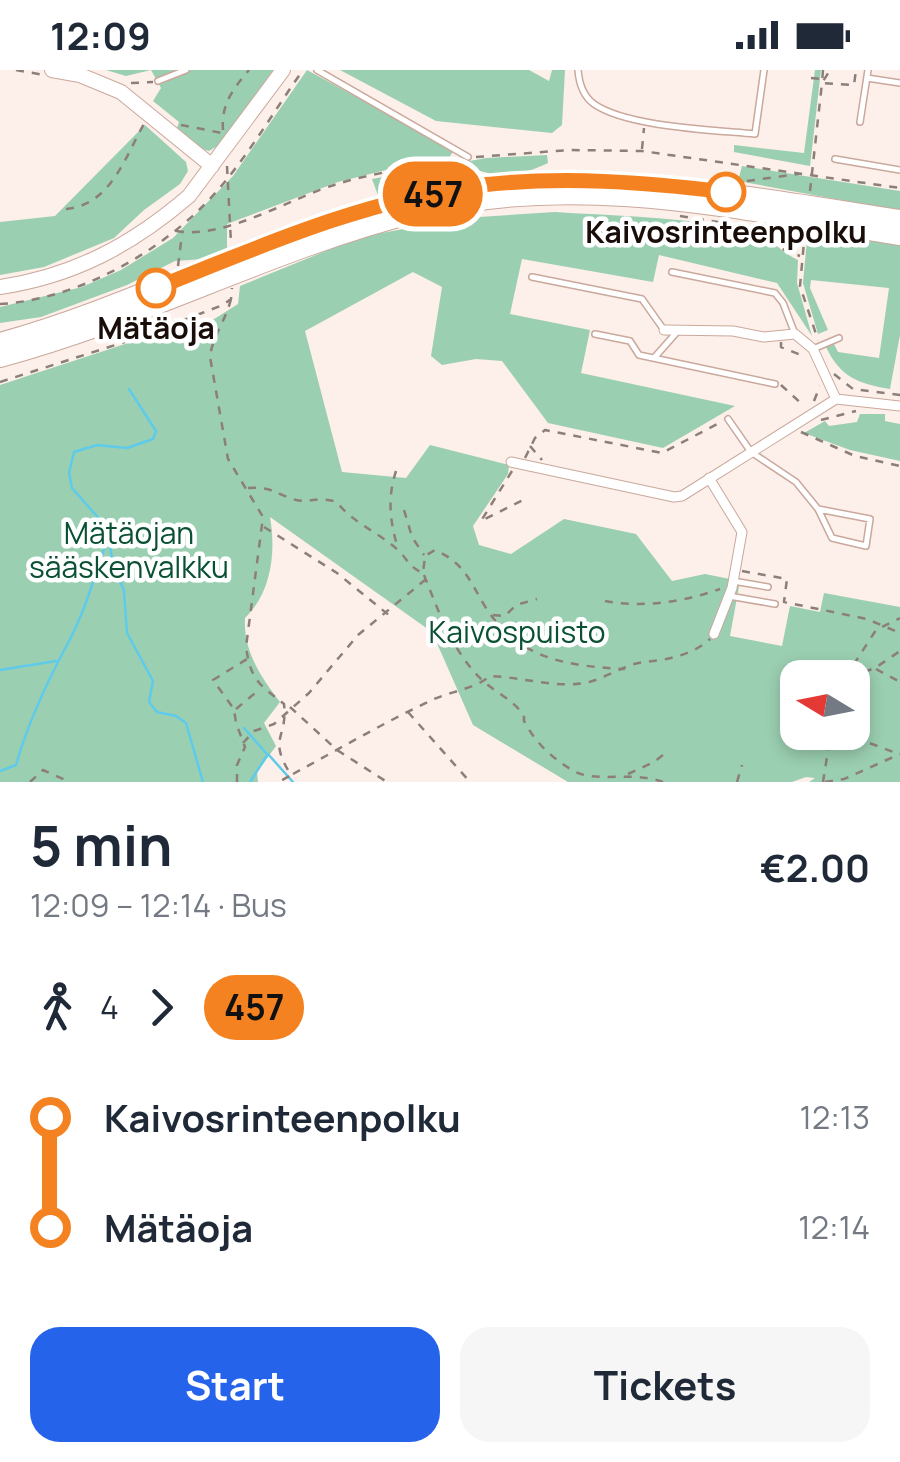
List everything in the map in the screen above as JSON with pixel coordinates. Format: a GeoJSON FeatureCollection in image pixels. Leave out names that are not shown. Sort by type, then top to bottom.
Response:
{"type":"FeatureCollection","features":[{"type":"Feature","properties":{"kind":"highway"},"geometry":{"type":"LineString","coordinates":[[0,342],[107,308],[292,234],[415,198],[480,186],[610,180],[726,192],[900,236]]}},
{"type":"Feature","properties":{"kind":"highway"},"geometry":{"type":"LineString","coordinates":[[0,358],[111,322],[297,249],[421,212],[524,197],[612,196],[900,219]]}},
{"type":"Feature","properties":{"kind":"main road"},"geometry":{"type":"LineString","coordinates":[[52,70],[121,92],[219,163]]}},
{"type":"Feature","properties":{"kind":"main road"},"geometry":{"type":"LineString","coordinates":[[0,287],[88,265],[119,248],[189,196],[219,163],[283,70]]}},
{"type":"Feature","properties":{"kind":"street"},"geometry":{"type":"LineString","coordinates":[[664,330],[795,334],[816,347],[836,400]]}},
{"type":"Feature","properties":{"kind":"street"},"geometry":{"type":"LineString","coordinates":[[512,466],[524,464],[682,496],[836,400],[900,406]]}},
{"type":"Feature","properties":{"kind":"street"},"geometry":{"type":"LineString","coordinates":[[709,478],[742,532],[732,584],[714,634]]}},
{"type":"Feature","properties":{"kind":"lane"},"geometry":{"type":"LineString","coordinates":[[158,81],[186,70]]}},
{"type":"Feature","properties":{"kind":"lane"},"geometry":{"type":"LineString","coordinates":[[316,70],[468,158]]}},
{"type":"Feature","properties":{"kind":"lane"},"geometry":{"type":"LineString","coordinates":[[578,70],[580,86],[595,105],[619,115],[755,134],[764,70]]}},
{"type":"Feature","properties":{"kind":"lane"},"geometry":{"type":"LineString","coordinates":[[860,122],[868,74],[900,83]]}},
{"type":"Feature","properties":{"kind":"lane"},"geometry":{"type":"LineString","coordinates":[[834,159],[900,170]]}},
{"type":"Feature","properties":{"kind":"lane"},"geometry":{"type":"LineString","coordinates":[[672,272],[775,293],[795,334]]}},
{"type":"Feature","properties":{"kind":"lane"},"geometry":{"type":"LineString","coordinates":[[532,278],[642,300],[664,330]]}},
{"type":"Feature","properties":{"kind":"lane"},"geometry":{"type":"LineString","coordinates":[[654,358],[679,330]]}},
{"type":"Feature","properties":{"kind":"lane"},"geometry":{"type":"LineString","coordinates":[[596,334],[630,342],[639,354],[776,384]]}},
{"type":"Feature","properties":{"kind":"lane"},"geometry":{"type":"LineString","coordinates":[[816,347],[839,338]]}},
{"type":"Feature","properties":{"kind":"lane"},"geometry":{"type":"LineString","coordinates":[[728,419],[750,452],[796,482],[818,508],[832,538],[866,546],[870,519],[818,508]]}},
{"type":"Feature","properties":{"kind":"lane"},"geometry":{"type":"LineString","coordinates":[[732,584],[768,587]]}},
{"type":"Feature","properties":{"kind":"lane"},"geometry":{"type":"LineString","coordinates":[[732,584],[776,604]]}},
{"type":"Feature","properties":{"kind":"path"},"geometry":{"type":"LineString","coordinates":[[222,124],[226,100],[249,70]]}},
{"type":"Feature","properties":{"kind":"path"},"geometry":{"type":"LineString","coordinates":[[0,304],[81,284],[120,266],[176,231],[206,204],[303,70]]}},
{"type":"Feature","properties":{"kind":"path"},"geometry":{"type":"LineString","coordinates":[[816,347],[800,286],[824,70]]}},
{"type":"Feature","properties":{"kind":"path"},"geometry":{"type":"LineString","coordinates":[[822,81],[830,70]]}},
{"type":"Feature","properties":{"kind":"path"},"geometry":{"type":"LineString","coordinates":[[811,78],[854,86],[856,70]]}},
{"type":"Feature","properties":{"kind":"path"},"geometry":{"type":"LineString","coordinates":[[110,86],[158,81],[153,93]]}},
{"type":"Feature","properties":{"kind":"path"},"geometry":{"type":"LineString","coordinates":[[66,209],[81,208],[112,184],[146,120]]}},
{"type":"Feature","properties":{"kind":"path"},"geometry":{"type":"LineString","coordinates":[[642,151],[645,121]]}},
{"type":"Feature","properties":{"kind":"path"},"geometry":{"type":"LineString","coordinates":[[176,231],[231,225],[336,184],[468,158],[569,150],[642,151],[900,188]]}},
{"type":"Feature","properties":{"kind":"path"},"geometry":{"type":"LineString","coordinates":[[219,163],[228,176],[232,249]]}},
{"type":"Feature","properties":{"kind":"path"},"geometry":{"type":"LineString","coordinates":[[746,184],[799,173]]}},
{"type":"Feature","properties":{"kind":"path"},"geometry":{"type":"LineString","coordinates":[[672,215],[762,230],[780,248],[802,256]]}},
{"type":"Feature","properties":{"kind":"path"},"geometry":{"type":"LineString","coordinates":[[178,266],[182,233]]}},
{"type":"Feature","properties":{"kind":"path"},"geometry":{"type":"LineString","coordinates":[[232,282],[226,319],[211,342],[210,356],[228,459],[263,517],[250,598],[248,658],[262,687],[337,750],[388,782]]}},
{"type":"Feature","properties":{"kind":"path"},"geometry":{"type":"LineString","coordinates":[[0,382],[134,339],[223,306],[231,299]]}},
{"type":"Feature","properties":{"kind":"path"},"geometry":{"type":"LineString","coordinates":[[782,336],[781,347],[812,362]]}},
{"type":"Feature","properties":{"kind":"path"},"geometry":{"type":"LineString","coordinates":[[829,366],[853,389],[900,396]]}},
{"type":"Feature","properties":{"kind":"path"},"geometry":{"type":"LineString","coordinates":[[776,384],[788,390],[805,410],[819,394],[820,381]]}},
{"type":"Feature","properties":{"kind":"path"},"geometry":{"type":"LineString","coordinates":[[524,464],[530,446],[542,432],[555,430],[662,453],[728,419]]}},
{"type":"Feature","properties":{"kind":"path"},"geometry":{"type":"LineString","coordinates":[[800,431],[802,436],[855,456],[900,466]]}},
{"type":"Feature","properties":{"kind":"path"},"geometry":{"type":"LineString","coordinates":[[530,446],[545,463]]}},
{"type":"Feature","properties":{"kind":"path"},"geometry":{"type":"LineString","coordinates":[[512,466],[481,519],[484,521],[525,499]]}},
{"type":"Feature","properties":{"kind":"path"},"geometry":{"type":"LineString","coordinates":[[396,471],[390,490],[390,521],[398,550]]}},
{"type":"Feature","properties":{"kind":"path"},"geometry":{"type":"LineString","coordinates":[[246,488],[266,486],[293,499],[314,497],[336,502],[425,576]]}},
{"type":"Feature","properties":{"kind":"path"},"geometry":{"type":"LineString","coordinates":[[404,510],[412,538],[425,556],[425,576],[450,640],[483,682],[518,707],[527,726],[551,755],[580,774],[605,778],[627,774],[668,752]]}},
{"type":"Feature","properties":{"kind":"path"},"geometry":{"type":"LineString","coordinates":[[263,526],[338,573],[390,616]]}},
{"type":"Feature","properties":{"kind":"path"},"geometry":{"type":"LineString","coordinates":[[425,556],[435,550],[456,560],[491,615],[512,637],[539,656],[565,664],[625,669]]}},
{"type":"Feature","properties":{"kind":"path"},"geometry":{"type":"LineString","coordinates":[[237,782],[237,764],[244,743],[254,730],[274,724],[309,692],[341,653],[425,576]]}},
{"type":"Feature","properties":{"kind":"path"},"geometry":{"type":"LineString","coordinates":[[606,600],[634,606],[698,597],[732,584],[787,579],[784,602],[882,624],[900,632]]}},
{"type":"Feature","properties":{"kind":"path"},"geometry":{"type":"LineString","coordinates":[[491,615],[505,616],[516,605],[537,599]]}},
{"type":"Feature","properties":{"kind":"path"},"geometry":{"type":"LineString","coordinates":[[857,660],[882,624],[900,618]]}},
{"type":"Feature","properties":{"kind":"path"},"geometry":{"type":"LineString","coordinates":[[279,782],[408,711],[490,676],[529,682],[583,683],[700,648],[714,634]]}},
{"type":"Feature","properties":{"kind":"path"},"geometry":{"type":"LineString","coordinates":[[870,670],[900,651]]}},
{"type":"Feature","properties":{"kind":"path"},"geometry":{"type":"LineString","coordinates":[[244,743],[234,710],[213,680],[248,658]]}},
{"type":"Feature","properties":{"kind":"path"},"geometry":{"type":"LineString","coordinates":[[875,668],[900,682]]}},
{"type":"Feature","properties":{"kind":"path"},"geometry":{"type":"LineString","coordinates":[[234,710],[262,687]]}},
{"type":"Feature","properties":{"kind":"path"},"geometry":{"type":"LineString","coordinates":[[284,704],[278,745],[279,755],[291,775]]}},
{"type":"Feature","properties":{"kind":"path"},"geometry":{"type":"LineString","coordinates":[[408,711],[470,782]]}},
{"type":"Feature","properties":{"kind":"path"},"geometry":{"type":"LineString","coordinates":[[870,743],[899,753]]}},
{"type":"Feature","properties":{"kind":"path"},"geometry":{"type":"LineString","coordinates":[[828,750],[824,782],[835,781],[899,753]]}},
{"type":"Feature","properties":{"kind":"path"},"geometry":{"type":"LineString","coordinates":[[737,782],[742,765]]}},
{"type":"Feature","properties":{"kind":"path"},"geometry":{"type":"LineString","coordinates":[[30,782],[43,770],[70,782]]}},
{"type":"Feature","properties":{"kind":"path"},"geometry":{"type":"LineString","coordinates":[[627,774],[663,782]]}},
{"type":"Feature","properties":{"kind":"green space"},"geometry":{"type":"Polygon","coordinates":[[[106,70],[151,70],[126,76],[106,70]]]}},
{"type":"Feature","properties":{"kind":"green space"},"geometry":{"type":"Polygon","coordinates":[[[151,70],[273,70],[219,145],[209,151],[193,146],[177,128],[179,122],[153,101],[161,88],[151,70]]]}},
{"type":"Feature","properties":{"kind":"green space"},"geometry":{"type":"Polygon","coordinates":[[[307,70],[454,150],[449,158],[338,182],[227,224],[227,250],[204,259],[175,261],[127,285],[41,317],[0,323],[0,307],[82,287],[121,270],[173,238],[233,176],[307,70]]]}},
{"type":"Feature","properties":{"kind":"green space"},"geometry":{"type":"Polygon","coordinates":[[[340,70],[529,70],[549,81],[552,70],[565,70],[562,125],[552,133],[436,121],[340,70]]]}},
{"type":"Feature","properties":{"kind":"green space"},"geometry":{"type":"Polygon","coordinates":[[[815,70],[821,70],[810,166],[734,152],[734,145],[804,153],[815,70]]]}},
{"type":"Feature","properties":{"kind":"green space"},"geometry":{"type":"Polygon","coordinates":[[[145,125],[186,162],[188,171],[180,184],[114,238],[44,267],[0,275],[0,222],[55,216],[145,125]]]}},
{"type":"Feature","properties":{"kind":"green space"},"geometry":{"type":"Polygon","coordinates":[[[547,155],[548,163],[521,173],[507,176],[465,171],[460,172],[455,183],[379,198],[372,179],[486,158],[547,155]]]}},
{"type":"Feature","properties":{"kind":"green space"},"geometry":{"type":"Polygon","coordinates":[[[742,166],[900,191],[900,211],[738,181],[742,166]]]}},
{"type":"Feature","properties":{"kind":"green space"},"geometry":{"type":"Polygon","coordinates":[[[555,212],[712,224],[759,235],[798,260],[797,283],[812,336],[777,283],[659,255],[653,282],[522,259],[510,314],[590,330],[581,373],[735,406],[663,448],[548,423],[502,361],[476,359],[442,365],[431,356],[442,287],[413,272],[305,331],[342,472],[406,478],[430,445],[509,465],[508,474],[473,526],[479,545],[511,554],[564,519],[636,534],[672,581],[705,574],[740,581],[730,636],[782,646],[790,606],[820,612],[824,593],[900,607],[900,782],[809,782],[815,778],[806,777],[792,782],[568,782],[473,725],[432,632],[270,517],[270,571],[261,596],[245,618],[250,652],[280,702],[264,723],[276,746],[257,772],[258,782],[0,782],[0,385],[183,325],[175,339],[192,333],[238,304],[240,286],[360,237],[463,218],[555,212]]]}},
{"type":"Feature","properties":{"kind":"green space"},"geometry":{"type":"Polygon","coordinates":[[[808,229],[900,244],[900,335],[890,389],[869,385],[844,372],[826,347],[834,344],[838,352],[879,358],[889,288],[811,280],[810,288],[828,330],[818,334],[803,283],[808,229]]]}},
{"type":"Feature","properties":{"kind":"green space"},"geometry":{"type":"Polygon","coordinates":[[[860,414],[885,414],[885,421],[900,424],[900,461],[850,450],[804,433],[825,421],[829,426],[857,422],[860,414]]]}},
{"type":"Feature","properties":{"kind":"waterway","name":"Mätäoja"},"geometry":{"type":"LineString","coordinates":[[129,389],[156,431],[153,439],[127,448],[97,445],[74,452],[69,473],[72,488],[102,522],[109,536],[112,560],[124,591],[127,633],[153,681],[149,702],[157,712],[186,723],[203,782]]}},
{"type":"Feature","properties":{"kind":"waterway"},"geometry":{"type":"LineString","coordinates":[[0,771],[16,765],[39,702],[81,616],[108,537]]}},
{"type":"Feature","properties":{"kind":"waterway"},"geometry":{"type":"LineString","coordinates":[[0,670],[56,661]]}},
{"type":"Feature","properties":{"kind":"waterway"},"geometry":{"type":"LineString","coordinates":[[244,728],[266,753]]}},
{"type":"Feature","properties":{"kind":"waterway"},"geometry":{"type":"LineString","coordinates":[[250,782],[268,754],[293,782]]}},
{"type":"Feature","properties":{"kind":"bus line","name":"457"},"geometry":{"type":"LineString","coordinates":[[156,288],[292,234],[361,212],[480,186],[610,180],[726,192]]}},
{"type":"Feature","properties":{"kind":"place","name":"Kaivosrinteenpolku"},"geometry":{"type":"Point","coordinates":[726,192]}},
{"type":"Feature","properties":{"kind":"place","name":"Mätäoja"},"geometry":{"type":"Point","coordinates":[156,288]}},
{"type":"Feature","properties":{"kind":"park label","name":"Mätäojan sääskenvalkku"},"geometry":{"type":"Point","coordinates":[129,551]}},
{"type":"Feature","properties":{"kind":"park label","name":"Kaivospuisto"},"geometry":{"type":"Point","coordinates":[517,633]}}]}
